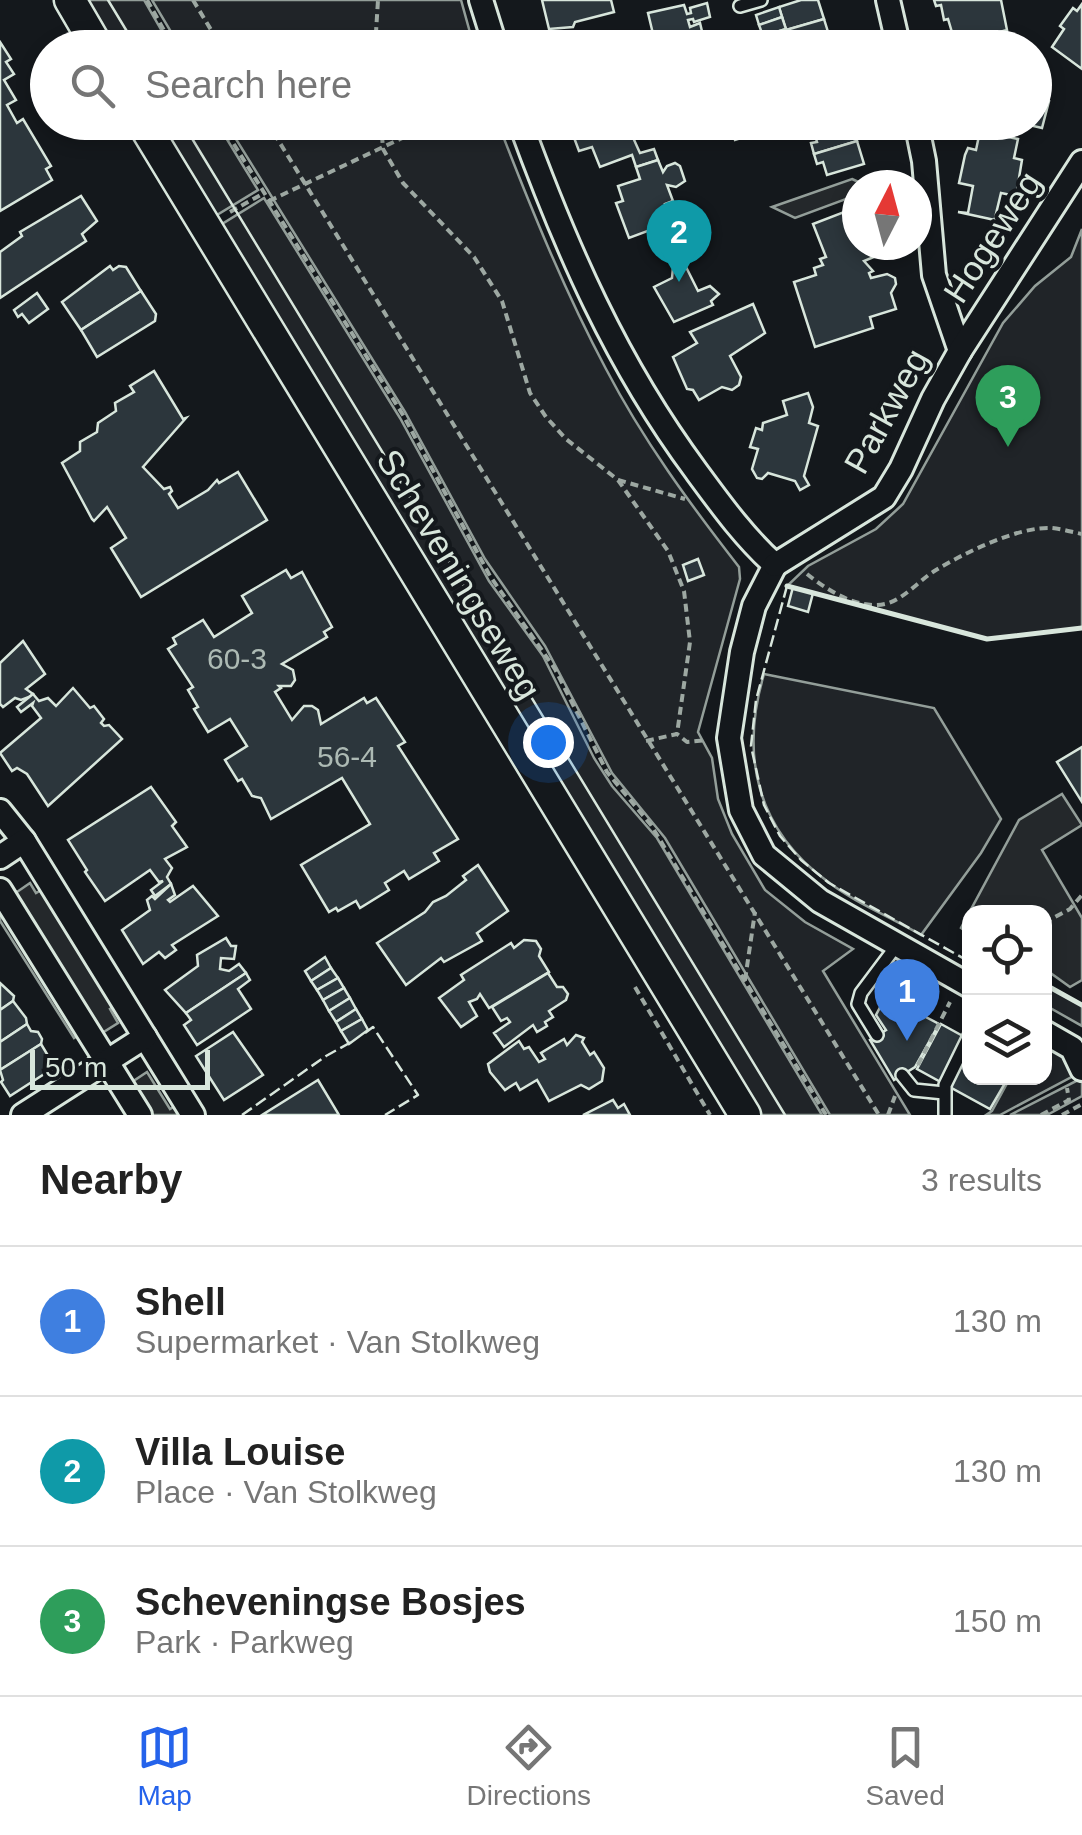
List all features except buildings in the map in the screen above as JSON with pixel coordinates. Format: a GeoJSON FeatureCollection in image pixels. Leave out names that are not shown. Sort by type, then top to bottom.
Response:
{"type":"FeatureCollection","features":[{"type":"Feature","properties":{"kind":"street"},"geometry":{"type":"LineString","coordinates":[[70,0],[88,30]]}},
{"type":"Feature","properties":{"kind":"street"},"geometry":{"type":"LineString","coordinates":[[481,0],[490,30]]}},
{"type":"Feature","properties":{"kind":"street"},"geometry":{"type":"LineString","coordinates":[[888,0],[895,30]]}},
{"type":"Feature","properties":{"kind":"street","name":"Scheveningseweg"},"geometry":{"type":"LineString","coordinates":[[153,140],[744,1115]]}},
{"type":"Feature","properties":{"kind":"street"},"geometry":{"type":"LineString","coordinates":[[527,140],[551,207],[603,323],[654,414],[746,538],[775,565],[754,606],[728,738],[741,810],[764,855],[820,901],[962,982]]}},
{"type":"Feature","properties":{"kind":"street","name":"Parkweg"},"geometry":{"type":"LineString","coordinates":[[775,565],[884,496],[960,351],[934,275],[920,140]]}},
{"type":"Feature","properties":{"kind":"street","name":"Hogeweg"},"geometry":{"type":"LineString","coordinates":[[960,351],[1082,162]]}},
{"type":"Feature","properties":{"kind":"street"},"geometry":{"type":"LineString","coordinates":[[0,811],[24,841],[193,1115]]}},
{"type":"Feature","properties":{"kind":"street"},"geometry":{"type":"LineString","coordinates":[[0,857],[24,841]]}},
{"type":"Feature","properties":{"kind":"street"},"geometry":{"type":"LineString","coordinates":[[0,890],[140,1115]]}},
{"type":"Feature","properties":{"kind":"street"},"geometry":{"type":"LineString","coordinates":[[23,1115],[145,1037]]}},
{"type":"Feature","properties":{"kind":"street"},"geometry":{"type":"LineString","coordinates":[[1052,1039],[1076,1060]]}},
{"type":"Feature","properties":{"kind":"lane"},"geometry":{"type":"LineString","coordinates":[[740,6],[761,0]]}},
{"type":"Feature","properties":{"kind":"lane"},"geometry":{"type":"LineString","coordinates":[[877,1035],[858,1004],[861,993],[896,944]]}},
{"type":"Feature","properties":{"kind":"lane"},"geometry":{"type":"LineString","coordinates":[[945,1115],[945,1085],[962,1050]]}},
{"type":"Feature","properties":{"kind":"lane"},"geometry":{"type":"LineString","coordinates":[[904,1078],[914,1090],[944,1093]]}},
{"type":"Feature","properties":{"kind":"path"},"geometry":{"type":"LineString","coordinates":[[146,0],[164,30]]}},
{"type":"Feature","properties":{"kind":"path"},"geometry":{"type":"LineString","coordinates":[[193,0],[211,30]]}},
{"type":"Feature","properties":{"kind":"path"},"geometry":{"type":"LineString","coordinates":[[376,30],[378,0]]}},
{"type":"Feature","properties":{"kind":"path"},"geometry":{"type":"LineString","coordinates":[[231,140],[402,415],[490,576],[555,669],[598,758],[652,824],[826,1115]]}},
{"type":"Feature","properties":{"kind":"path"},"geometry":{"type":"LineString","coordinates":[[278,140],[879,1115]]}},
{"type":"Feature","properties":{"kind":"path"},"geometry":{"type":"LineString","coordinates":[[382,140],[383,149],[403,183],[474,257],[489,279],[502,301],[530,393],[546,416],[566,439],[618,480],[658,533],[684,591],[690,642],[677,734]]}},
{"type":"Feature","properties":{"kind":"path"},"geometry":{"type":"LineString","coordinates":[[268,200],[401,140]]}},
{"type":"Feature","properties":{"kind":"path"},"geometry":{"type":"LineString","coordinates":[[618,480],[684,499],[712,493]]}},
{"type":"Feature","properties":{"kind":"path"},"geometry":{"type":"LineString","coordinates":[[775,565],[800,568],[833,592],[869,604],[884,604],[901,597],[934,571],[1032,529],[1053,528],[1082,534]]}},
{"type":"Feature","properties":{"kind":"path"},"geometry":{"type":"LineString","coordinates":[[646,741],[677,734]]}},
{"type":"Feature","properties":{"kind":"path"},"geometry":{"type":"LineString","coordinates":[[677,734],[686,742],[728,738]]}},
{"type":"Feature","properties":{"kind":"path"},"geometry":{"type":"LineString","coordinates":[[1052,919],[1070,909],[1082,895]]}},
{"type":"Feature","properties":{"kind":"path"},"geometry":{"type":"LineString","coordinates":[[745,980],[755,912]]}},
{"type":"Feature","properties":{"kind":"path"},"geometry":{"type":"LineString","coordinates":[[888,1115],[904,1078],[962,989]]}},
{"type":"Feature","properties":{"kind":"path"},"geometry":{"type":"LineString","coordinates":[[1041,1115],[1069,1100],[1076,1060]]}},
{"type":"Feature","properties":{"kind":"path"},"geometry":{"type":"LineString","coordinates":[[1062,1115],[1082,1104]]}},
{"type":"Feature","properties":{"kind":"shaded area"},"geometry":{"type":"Polygon","coordinates":[[[77,0],[144,0],[161,30],[95,30],[77,0]]]}},
{"type":"Feature","properties":{"kind":"shaded area"},"geometry":{"type":"Polygon","coordinates":[[[152,0],[461,0],[469,30],[170,30],[152,0]]]}},
{"type":"Feature","properties":{"kind":"shaded area"},"geometry":{"type":"Polygon","coordinates":[[[159,140],[227,140],[258,190],[207,221],[159,140]]]}},
{"type":"Feature","properties":{"kind":"shaded area"},"geometry":{"type":"Polygon","coordinates":[[[237,140],[505,140],[548,248],[606,369],[668,471],[739,567],[740,579],[698,732],[712,758],[718,799],[732,834],[765,890],[805,922],[853,949],[823,971],[910,1115],[830,1115],[665,838],[612,773],[545,646],[485,559],[405,412],[237,140]]]}},
{"type":"Feature","properties":{"kind":"shaded area"},"geometry":{"type":"Polygon","coordinates":[[[842,182],[842,201],[795,218],[772,207],[842,182]]]}},
{"type":"Feature","properties":{"kind":"shaded area"},"geometry":{"type":"Polygon","coordinates":[[[264,198],[400,418],[489,581],[543,656],[594,758],[612,786],[657,838],[822,1115],[747,1115],[214,229],[264,198]]]}},
{"type":"Feature","properties":{"kind":"shaded area"},"geometry":{"type":"Polygon","coordinates":[[[1082,229],[1082,628],[987,639],[787,586],[808,566],[876,529],[903,504],[1003,323],[1035,286],[1071,257],[1082,229]]]}},
{"type":"Feature","properties":{"kind":"shaded area"},"geometry":{"type":"Polygon","coordinates":[[[764,674],[934,708],[1001,819],[921,935],[838,889],[784,838],[760,788],[755,761],[757,704],[764,674]]]}},
{"type":"Feature","properties":{"kind":"shaded area"},"geometry":{"type":"Polygon","coordinates":[[[1062,794],[1082,825],[1042,850],[1082,918],[1082,980],[1070,987],[1052,974],[1052,905],[973,905],[1019,820],[1062,794]]]}},
{"type":"Feature","properties":{"kind":"shaded area"},"geometry":{"type":"Polygon","coordinates":[[[30,883],[36,893],[43,889],[116,1005],[110,1009],[118,1023],[102,1033],[14,894],[30,883]]]}},
{"type":"Feature","properties":{"kind":"shaded area"},"geometry":{"type":"Polygon","coordinates":[[[1,912],[79,1035],[74,1038],[0,921],[1,912]]]}},
{"type":"Feature","properties":{"kind":"shaded area"},"geometry":{"type":"Polygon","coordinates":[[[1052,988],[1082,1005],[1082,1026],[1052,1009],[1052,988]]]}},
{"type":"Feature","properties":{"kind":"shaded area"},"geometry":{"type":"Polygon","coordinates":[[[1052,1043],[1068,1053],[1079,1073],[1000,1115],[986,1115],[1006,1085],[1052,1085],[1052,1043]]]}},
{"type":"Feature","properties":{"kind":"shaded area"},"geometry":{"type":"Polygon","coordinates":[[[147,1072],[170,1109],[177,1105],[183,1115],[152,1115],[132,1082],[147,1072]]]}},
{"type":"Feature","properties":{"kind":"shaded area"},"geometry":{"type":"Polygon","coordinates":[[[1082,1078],[1082,1096],[1047,1115],[1010,1115],[1082,1078]]]}},
{"type":"Feature","properties":{"kind":"tram line"},"geometry":{"type":"LineString","coordinates":[[108,0],[126,30]]}},
{"type":"Feature","properties":{"kind":"tram line"},"geometry":{"type":"LineString","coordinates":[[193,140],[785,1115]]}},
{"type":"Feature","properties":{"kind":"fence"},"geometry":{"type":"LineString","coordinates":[[787,586],[756,700],[751,746],[764,805],[780,836],[829,883],[962,958]]}},
{"type":"Feature","properties":{"kind":"fence"},"geometry":{"type":"LineString","coordinates":[[365,1033],[373,1027],[418,1095],[385,1115]]}},
{"type":"Feature","properties":{"kind":"fence"},"geometry":{"type":"LineString","coordinates":[[242,1115],[353,1041]]}},
{"type":"Feature","properties":{"kind":"wall"},"geometry":{"type":"LineString","coordinates":[[787,586],[987,639],[1082,628]]}},
{"type":"Feature","properties":{"kind":"wall"},"geometry":{"type":"LineString","coordinates":[[1052,988],[1082,1005]]}},
{"type":"Feature","properties":{"kind":"place","name":"Villa Louise"},"geometry":{"type":"Point","coordinates":[679,282]}},
{"type":"Feature","properties":{"kind":"place","name":"Scheveningse Bosjes"},"geometry":{"type":"Point","coordinates":[1008,447]}},
{"type":"Feature","properties":{"kind":"place","name":"Shell"},"geometry":{"type":"Point","coordinates":[907,1041]}}]}
